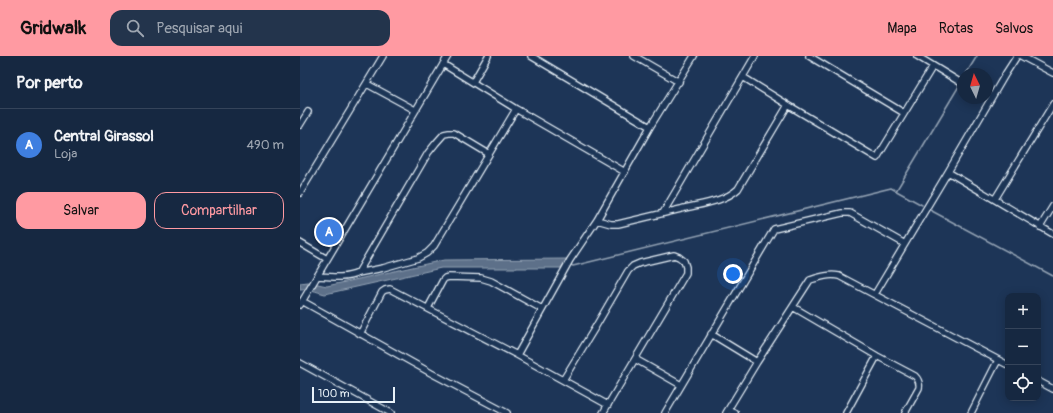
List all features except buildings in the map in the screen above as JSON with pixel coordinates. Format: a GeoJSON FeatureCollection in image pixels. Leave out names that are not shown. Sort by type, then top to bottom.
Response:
{"type":"FeatureCollection","features":[{"type":"Feature","properties":{"kind":"street"},"geometry":{"type":"LineString","coordinates":[[300,193],[383,56]]}},
{"type":"Feature","properties":{"kind":"street"},"geometry":{"type":"LineString","coordinates":[[448,56],[301,303],[507,413]]}},
{"type":"Feature","properties":{"kind":"street"},"geometry":{"type":"LineString","coordinates":[[473,82],[488,56]]}},
{"type":"Feature","properties":{"kind":"street"},"geometry":{"type":"LineString","coordinates":[[531,56],[650,127]]}},
{"type":"Feature","properties":{"kind":"street"},"geometry":{"type":"LineString","coordinates":[[634,56],[678,82]]}},
{"type":"Feature","properties":{"kind":"street"},"geometry":{"type":"LineString","coordinates":[[517,355],[570,260],[597,220],[650,127],[694,56]]}},
{"type":"Feature","properties":{"kind":"street"},"geometry":{"type":"LineString","coordinates":[[663,213],[755,56]]}},
{"type":"Feature","properties":{"kind":"street"},"geometry":{"type":"LineString","coordinates":[[809,56],[904,113]]}},
{"type":"Feature","properties":{"kind":"street"},"geometry":{"type":"LineString","coordinates":[[917,56],[957,81]]}},
{"type":"Feature","properties":{"kind":"street"},"geometry":{"type":"LineString","coordinates":[[993,91],[1017,56]]}},
{"type":"Feature","properties":{"kind":"street"},"geometry":{"type":"LineString","coordinates":[[1021,56],[1053,73]]}},
{"type":"Feature","properties":{"kind":"street"},"geometry":{"type":"LineString","coordinates":[[443,64],[624,172]]}},
{"type":"Feature","properties":{"kind":"street"},"geometry":{"type":"LineString","coordinates":[[743,77],[877,158],[933,66]]}},
{"type":"Feature","properties":{"kind":"street"},"geometry":{"type":"LineString","coordinates":[[367,84],[415,110]]}},
{"type":"Feature","properties":{"kind":"street"},"geometry":{"type":"LineString","coordinates":[[874,294],[948,172],[985,104]]}},
{"type":"Feature","properties":{"kind":"street"},"geometry":{"type":"LineString","coordinates":[[994,199],[1053,104]]}},
{"type":"Feature","properties":{"kind":"street"},"geometry":{"type":"LineString","coordinates":[[597,220],[611,224],[618,224],[717,200],[732,194],[738,189],[788,105]]}},
{"type":"Feature","properties":{"kind":"street"},"geometry":{"type":"LineString","coordinates":[[317,276],[352,276],[358,273],[383,268],[418,258],[427,254],[434,246],[516,108]]}},
{"type":"Feature","properties":{"kind":"street"},"geometry":{"type":"LineString","coordinates":[[300,125],[308,112]]}},
{"type":"Feature","properties":{"kind":"street"},"geometry":{"type":"LineString","coordinates":[[358,273],[428,153],[444,134],[454,133],[489,154]]}},
{"type":"Feature","properties":{"kind":"street"},"geometry":{"type":"LineString","coordinates":[[948,172],[1053,234]]}},
{"type":"Feature","properties":{"kind":"street"},"geometry":{"type":"LineString","coordinates":[[1040,227],[1053,206]]}},
{"type":"Feature","properties":{"kind":"street"},"geometry":{"type":"LineString","coordinates":[[665,413],[774,229],[842,213],[850,213],[905,244]]}},
{"type":"Feature","properties":{"kind":"street"},"geometry":{"type":"LineString","coordinates":[[300,243],[327,259]]}},
{"type":"Feature","properties":{"kind":"street"},"geometry":{"type":"LineString","coordinates":[[564,380],[628,271],[640,262],[674,255],[684,260],[686,273],[603,413]]}},
{"type":"Feature","properties":{"kind":"street"},"geometry":{"type":"LineString","coordinates":[[735,413],[727,411],[810,280],[826,275],[832,274],[839,276],[1005,364]]}},
{"type":"Feature","properties":{"kind":"street"},"geometry":{"type":"LineString","coordinates":[[428,308],[443,280],[449,276],[481,278],[491,281],[542,309]]}},
{"type":"Feature","properties":{"kind":"street"},"geometry":{"type":"LineString","coordinates":[[360,334],[382,292],[390,289],[608,404]]}},
{"type":"Feature","properties":{"kind":"street"},"geometry":{"type":"LineString","coordinates":[[793,307],[877,356],[915,376],[920,385],[905,413]]}},
{"type":"Feature","properties":{"kind":"street"},"geometry":{"type":"LineString","coordinates":[[711,334],[757,362]]}},
{"type":"Feature","properties":{"kind":"street"},"geometry":{"type":"LineString","coordinates":[[846,413],[877,356]]}},
{"type":"Feature","properties":{"kind":"street"},"geometry":{"type":"LineString","coordinates":[[635,359],[681,385]]}},
{"type":"Feature","properties":{"kind":"street"},"geometry":{"type":"LineString","coordinates":[[971,413],[998,360]]}},
{"type":"Feature","properties":{"kind":"street"},"geometry":{"type":"LineString","coordinates":[[300,363],[391,413]]}},
{"type":"Feature","properties":{"kind":"street"},"geometry":{"type":"LineString","coordinates":[[1041,383],[1053,389]]}},
{"type":"Feature","properties":{"kind":"water"},"geometry":{"type":"Polygon","coordinates":[[[567,259],[561,268],[441,268],[325,294],[300,289],[300,283],[308,282],[327,286],[444,260],[567,259]]]}},
{"type":"Feature","properties":{"kind":"waterway"},"geometry":{"type":"LineString","coordinates":[[970,68],[977,56]]}},
{"type":"Feature","properties":{"kind":"waterway"},"geometry":{"type":"LineString","coordinates":[[896,191],[957,89]]}},
{"type":"Feature","properties":{"kind":"waterway"},"geometry":{"type":"LineString","coordinates":[[569,264],[573,266],[891,188],[922,205]]}},
{"type":"Feature","properties":{"kind":"waterway"},"geometry":{"type":"LineString","coordinates":[[930,210],[1053,276]]}},
{"type":"Feature","properties":{"kind":"place","name":"Central Girassol"},"geometry":{"type":"Point","coordinates":[329,232]}}]}
